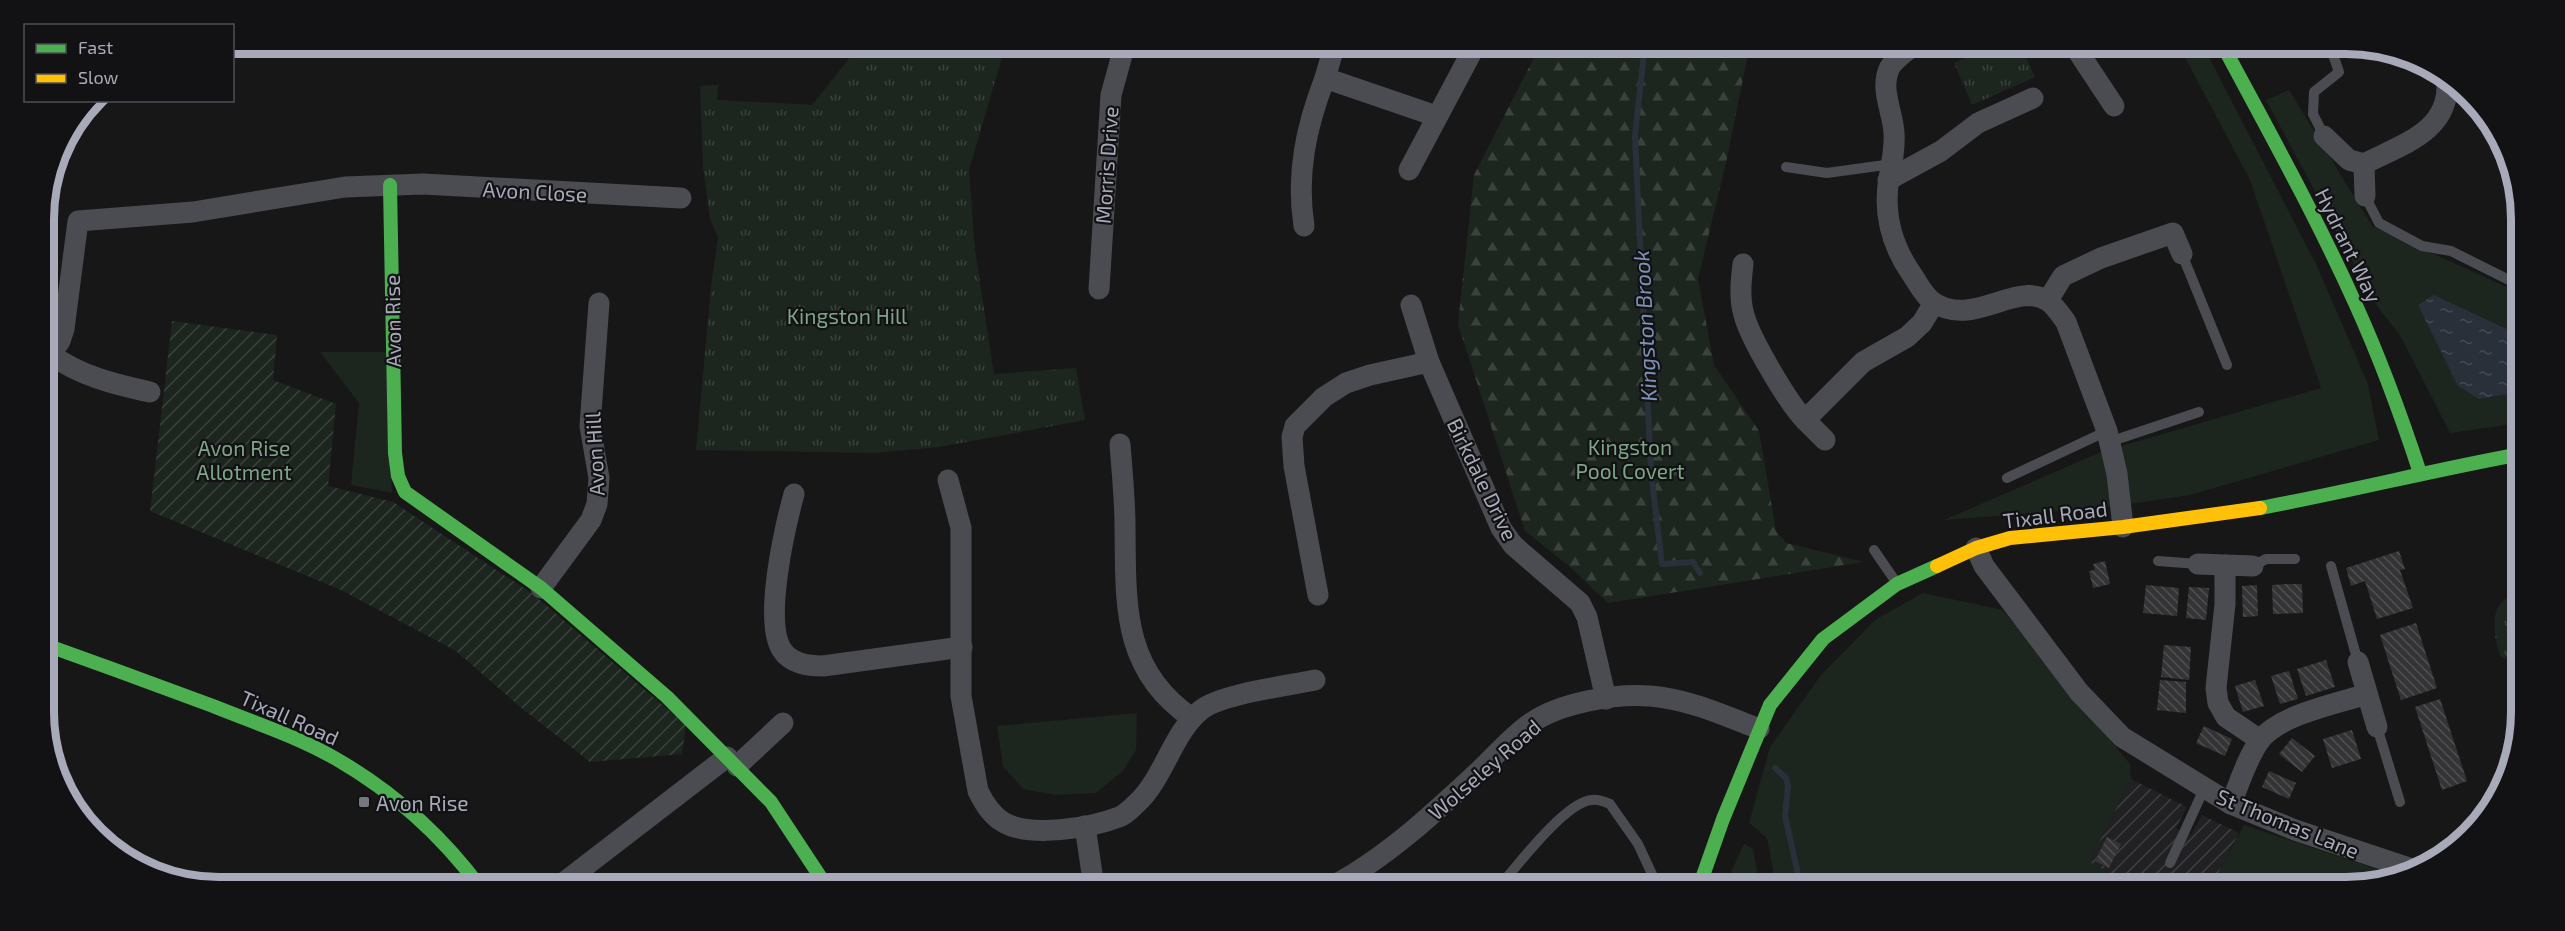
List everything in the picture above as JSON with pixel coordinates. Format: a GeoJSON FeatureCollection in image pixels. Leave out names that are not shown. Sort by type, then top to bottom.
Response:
{"type":"FeatureCollection","features":[{"type":"Feature","properties":{"kind":"street","name":"Morris Drive"},"geometry":{"type":"LineString","coordinates":[[1099,289],[1111,95],[1122,54]]}},
{"type":"Feature","properties":{"kind":"street"},"geometry":{"type":"LineString","coordinates":[[1304,226],[1300,192],[1303,154],[1307,130],[1332,54]]}},
{"type":"Feature","properties":{"kind":"street"},"geometry":{"type":"LineString","coordinates":[[1409,170],[1470,54]]}},
{"type":"Feature","properties":{"kind":"street"},"geometry":{"type":"LineString","coordinates":[[1904,54],[1889,68],[1888,76],[1887,99],[1894,132],[1886,207],[1890,232],[1903,262],[1924,293],[1934,303],[1951,310],[1968,311],[2023,296],[2048,300],[2066,322],[2108,437],[2117,474],[2123,527]]}},
{"type":"Feature","properties":{"kind":"street"},"geometry":{"type":"LineString","coordinates":[[2080,54],[2114,106]]}},
{"type":"Feature","properties":{"kind":"street","name":"Hydrant Way"},"geometry":{"type":"LineString","coordinates":[[2227,54],[2307,203],[2355,302],[2396,401],[2420,473]]}},
{"type":"Feature","properties":{"kind":"street"},"geometry":{"type":"LineString","coordinates":[[1325,78],[1436,116]]}},
{"type":"Feature","properties":{"kind":"street"},"geometry":{"type":"LineString","coordinates":[[2324,136],[2349,160],[2364,164],[2418,137],[2441,115],[2445,87]]}},
{"type":"Feature","properties":{"kind":"street"},"geometry":{"type":"LineString","coordinates":[[1890,172],[1941,151],[1978,123],[2033,98]]}},
{"type":"Feature","properties":{"kind":"street"},"geometry":{"type":"LineString","coordinates":[[2364,164],[2365,196]]}},
{"type":"Feature","properties":{"kind":"street","name":"Avon Close"},"geometry":{"type":"LineString","coordinates":[[390,185],[423,184],[681,198]]}},
{"type":"Feature","properties":{"kind":"street"},"geometry":{"type":"LineString","coordinates":[[54,348],[60,341],[64,329],[78,221],[193,212],[345,187],[390,185]]}},
{"type":"Feature","properties":{"kind":"street","name":"Avon Rise"},"geometry":{"type":"LineString","coordinates":[[390,185],[395,453],[398,476],[405,492],[541,588],[667,697],[732,762]]}},
{"type":"Feature","properties":{"kind":"street"},"geometry":{"type":"LineString","coordinates":[[2048,300],[2063,276],[2101,258],[2173,232],[2182,254]]}},
{"type":"Feature","properties":{"kind":"street"},"geometry":{"type":"LineString","coordinates":[[1743,264],[1740,294],[1744,316],[1752,335],[1794,409],[1825,440]]}},
{"type":"Feature","properties":{"kind":"street","name":"Avon Hill"},"geometry":{"type":"LineString","coordinates":[[541,588],[591,520],[597,504],[598,478],[590,426],[598,303]]}},
{"type":"Feature","properties":{"kind":"street"},"geometry":{"type":"LineString","coordinates":[[1805,420],[1863,362],[1907,337],[1922,322],[1934,303]]}},
{"type":"Feature","properties":{"kind":"street","name":"Birkdale Drive"},"geometry":{"type":"LineString","coordinates":[[1411,305],[1429,362],[1501,528],[1513,546],[1572,594],[1584,608],[1606,699]]}},
{"type":"Feature","properties":{"kind":"street"},"geometry":{"type":"LineString","coordinates":[[54,360],[70,369],[111,383],[150,392]]}},
{"type":"Feature","properties":{"kind":"street"},"geometry":{"type":"LineString","coordinates":[[1318,595],[1294,466],[1292,436],[1295,426],[1324,397],[1346,383],[1429,362]]}},
{"type":"Feature","properties":{"kind":"street"},"geometry":{"type":"LineString","coordinates":[[1120,444],[1125,525],[1125,596],[1131,628],[1145,668],[1160,691],[1192,718]]}},
{"type":"Feature","properties":{"kind":"street","name":"Tixall Road"},"geometry":{"type":"LineString","coordinates":[[1704,877],[1770,705],[1823,639],[1898,584],[1976,548],[2010,538],[2123,527],[2253,508],[2342,493],[2420,473],[2511,456]]}},
{"type":"Feature","properties":{"kind":"street"},"geometry":{"type":"LineString","coordinates":[[948,480],[961,528],[961,696],[978,790],[985,804],[1003,822],[1018,828],[1037,831],[1085,826],[1121,816],[1138,802],[1154,781],[1192,718],[1202,709],[1217,701],[1315,680]]}},
{"type":"Feature","properties":{"kind":"street"},"geometry":{"type":"LineString","coordinates":[[794,494],[782,543],[775,619],[781,649],[788,657],[805,666],[823,666],[962,647]]}},
{"type":"Feature","properties":{"kind":"street","name":"St Thomas Lane"},"geometry":{"type":"LineString","coordinates":[[1976,548],[1984,566],[2079,692],[2122,736],[2231,804],[2295,830],[2404,866]]}},
{"type":"Feature","properties":{"kind":"street"},"geometry":{"type":"LineString","coordinates":[[2198,564],[2253,566]]}},
{"type":"Feature","properties":{"kind":"street"},"geometry":{"type":"LineString","coordinates":[[2224,565],[2224,604],[2216,688],[2218,703],[2226,717],[2260,740]]}},
{"type":"Feature","properties":{"kind":"street","name":"Tixall Road"},"geometry":{"type":"LineString","coordinates":[[54,648],[269,728],[320,750],[356,771],[430,830],[457,857],[472,877]]}},
{"type":"Feature","properties":{"kind":"street"},"geometry":{"type":"LineString","coordinates":[[2358,662],[2378,727]]}},
{"type":"Feature","properties":{"kind":"street"},"geometry":{"type":"LineString","coordinates":[[2231,804],[2260,740],[2287,720],[2367,694]]}},
{"type":"Feature","properties":{"kind":"street","name":"Wolseley Road"},"geometry":{"type":"LineString","coordinates":[[1347,877],[1377,858],[1425,821],[1531,723],[1566,707],[1606,699],[1650,696],[1698,705],[1759,729]]}},
{"type":"Feature","properties":{"kind":"street"},"geometry":{"type":"LineString","coordinates":[[572,877],[783,723]]}},
{"type":"Feature","properties":{"kind":"street"},"geometry":{"type":"LineString","coordinates":[[732,762],[771,802],[820,877]]}},
{"type":"Feature","properties":{"kind":"street"},"geometry":{"type":"LineString","coordinates":[[1085,826],[1093,877]]}},
{"type":"Feature","properties":{"kind":"lane"},"geometry":{"type":"LineString","coordinates":[[2324,136],[2313,114],[2314,92],[2339,72],[2333,54]]}},
{"type":"Feature","properties":{"kind":"lane"},"geometry":{"type":"LineString","coordinates":[[1785,167],[1827,173],[1890,172]]}},
{"type":"Feature","properties":{"kind":"lane"},"geometry":{"type":"LineString","coordinates":[[2365,196],[2379,223],[2422,246],[2451,251],[2511,281]]}},
{"type":"Feature","properties":{"kind":"lane"},"geometry":{"type":"LineString","coordinates":[[2182,254],[2227,365]]}},
{"type":"Feature","properties":{"kind":"lane"},"geometry":{"type":"LineString","coordinates":[[2007,478],[2108,437],[2199,412]]}},
{"type":"Feature","properties":{"kind":"lane"},"geometry":{"type":"LineString","coordinates":[[1874,550],[1898,584]]}},
{"type":"Feature","properties":{"kind":"lane"},"geometry":{"type":"LineString","coordinates":[[2253,566],[2266,559],[2295,559]]}},
{"type":"Feature","properties":{"kind":"lane"},"geometry":{"type":"LineString","coordinates":[[2158,561],[2198,564]]}},
{"type":"Feature","properties":{"kind":"lane"},"geometry":{"type":"LineString","coordinates":[[2331,566],[2358,662]]}},
{"type":"Feature","properties":{"kind":"lane"},"geometry":{"type":"LineString","coordinates":[[2378,727],[2400,802]]}},
{"type":"Feature","properties":{"kind":"lane"},"geometry":{"type":"LineString","coordinates":[[2170,863],[2204,789]]}},
{"type":"Feature","properties":{"kind":"lane"},"geometry":{"type":"LineString","coordinates":[[1507,877],[1538,841],[1576,805],[1592,800],[1610,804],[1638,844],[1653,877]]}},
{"type":"Feature","properties":{"kind":"shaded area"},"geometry":{"type":"Polygon","coordinates":[[[2131,779],[2187,807],[2176,828],[2184,832],[2191,835],[2202,815],[2239,833],[2216,877],[2117,877],[2088,863],[2131,779]]]}},
{"type":"Feature","properties":{"kind":"green space","name":"Kingston Hill"},"geometry":{"type":"Polygon","coordinates":[[[849,54],[1003,54],[969,170],[975,250],[994,374],[1076,368],[1085,420],[939,447],[875,453],[696,450],[711,287],[718,237],[710,219],[703,167],[700,86],[718,85],[717,100],[812,105],[848,60],[849,54]]]}},
{"type":"Feature","properties":{"kind":"green space","name":"Kingston Pool Covert"},"geometry":{"type":"Polygon","coordinates":[[[1536,54],[1748,54],[1727,158],[1698,279],[1714,365],[1759,431],[1776,531],[1786,543],[1864,562],[1608,603],[1569,566],[1525,531],[1458,324],[1474,175],[1536,54]]]}},
{"type":"Feature","properties":{"kind":"green space"},"geometry":{"type":"Polygon","coordinates":[[[1974,54],[2025,54],[2035,77],[1972,105],[1954,63],[1974,54]]]}},
{"type":"Feature","properties":{"kind":"green space"},"geometry":{"type":"Polygon","coordinates":[[[2183,54],[2207,54],[2317,266],[2368,384],[2379,440],[2190,495],[2110,507],[1944,520],[2101,452],[2321,388],[2250,180],[2183,54]]]}},
{"type":"Feature","properties":{"kind":"green space"},"geometry":{"type":"Polygon","coordinates":[[[2289,90],[2372,226],[2511,289],[2511,331],[2434,295],[2479,399],[2511,394],[2511,424],[2450,433],[2401,337],[2375,303],[2266,100],[2289,90]]]}},
{"type":"Feature","properties":{"kind":"green space","name":"Avon Rise Allotment"},"geometry":{"type":"Polygon","coordinates":[[[172,321],[277,335],[273,380],[336,404],[328,486],[393,502],[533,594],[686,725],[682,754],[590,762],[519,706],[456,651],[339,589],[150,511],[172,321]]]}},
{"type":"Feature","properties":{"kind":"green space"},"geometry":{"type":"Polygon","coordinates":[[[320,352],[386,352],[392,493],[351,485],[359,403],[320,352]]]}},
{"type":"Feature","properties":{"kind":"green space"},"geometry":{"type":"Polygon","coordinates":[[[1923,593],[2003,610],[2130,764],[2131,779],[2089,862],[2118,877],[1774,877],[1767,838],[1749,823],[1770,747],[1821,675],[1875,620],[1923,593]]]}},
{"type":"Feature","properties":{"kind":"green space"},"geometry":{"type":"Polygon","coordinates":[[[2511,596],[2511,661],[2501,657],[2494,628],[2499,606],[2511,596]]]}},
{"type":"Feature","properties":{"kind":"green space"},"geometry":{"type":"Polygon","coordinates":[[[1137,713],[1136,750],[1123,771],[1096,793],[1055,795],[1023,789],[1003,766],[997,726],[1137,713]]]}},
{"type":"Feature","properties":{"kind":"green space"},"geometry":{"type":"Polygon","coordinates":[[[2244,825],[2386,872],[2357,877],[2216,877],[2244,825]]]}},
{"type":"Feature","properties":{"kind":"green space"},"geometry":{"type":"Polygon","coordinates":[[[1744,844],[1753,849],[1758,877],[1729,877],[1744,844]]]}},
{"type":"Feature","properties":{"kind":"water"},"geometry":{"type":"Polygon","coordinates":[[[2434,295],[2511,331],[2511,394],[2479,399],[2458,386],[2418,305],[2434,295]]]}},
{"type":"Feature","properties":{"kind":"building"},"geometry":{"type":"Polygon","coordinates":[[[2399,551],[2405,569],[2400,570],[2413,608],[2377,619],[2365,581],[2351,586],[2346,568],[2399,551]]]}},
{"type":"Feature","properties":{"kind":"building"},"geometry":{"type":"Polygon","coordinates":[[[2105,561],[2110,584],[2093,588],[2089,571],[2095,570],[2093,564],[2105,561]]]}},
{"type":"Feature","properties":{"kind":"building"},"geometry":{"type":"Polygon","coordinates":[[[2302,584],[2303,613],[2273,614],[2272,585],[2302,584]]]}},
{"type":"Feature","properties":{"kind":"building"},"geometry":{"type":"Polygon","coordinates":[[[2146,585],[2179,588],[2177,616],[2143,613],[2146,585]]]}},
{"type":"Feature","properties":{"kind":"building"},"geometry":{"type":"Polygon","coordinates":[[[2257,585],[2258,616],[2243,617],[2242,586],[2257,585]]]}},
{"type":"Feature","properties":{"kind":"building"},"geometry":{"type":"Polygon","coordinates":[[[2189,587],[2209,588],[2206,620],[2186,618],[2189,587]]]}},
{"type":"Feature","properties":{"kind":"building"},"geometry":{"type":"Polygon","coordinates":[[[2416,623],[2437,688],[2401,700],[2380,635],[2416,623]]]}},
{"type":"Feature","properties":{"kind":"building"},"geometry":{"type":"Polygon","coordinates":[[[2164,645],[2191,647],[2189,680],[2161,677],[2164,645]]]}},
{"type":"Feature","properties":{"kind":"building"},"geometry":{"type":"Polygon","coordinates":[[[2326,660],[2335,687],[2306,696],[2297,669],[2326,660]]]}},
{"type":"Feature","properties":{"kind":"building"},"geometry":{"type":"Polygon","coordinates":[[[2289,671],[2298,699],[2280,704],[2271,676],[2289,671]]]}},
{"type":"Feature","properties":{"kind":"building"},"geometry":{"type":"Polygon","coordinates":[[[2160,680],[2186,682],[2186,713],[2157,710],[2160,680]]]}},
{"type":"Feature","properties":{"kind":"building"},"geometry":{"type":"Polygon","coordinates":[[[2255,680],[2264,706],[2243,712],[2235,686],[2255,680]]]}},
{"type":"Feature","properties":{"kind":"building"},"geometry":{"type":"Polygon","coordinates":[[[2440,699],[2467,781],[2442,790],[2415,707],[2440,699]]]}},
{"type":"Feature","properties":{"kind":"building"},"geometry":{"type":"Polygon","coordinates":[[[2204,726],[2232,739],[2225,756],[2196,743],[2204,726]]]}},
{"type":"Feature","properties":{"kind":"building"},"geometry":{"type":"Polygon","coordinates":[[[2352,730],[2361,759],[2332,768],[2323,739],[2352,730]]]}},
{"type":"Feature","properties":{"kind":"building"},"geometry":{"type":"Polygon","coordinates":[[[2292,738],[2315,756],[2302,772],[2279,754],[2292,738]]]}},
{"type":"Feature","properties":{"kind":"building"},"geometry":{"type":"Polygon","coordinates":[[[2269,771],[2296,783],[2289,799],[2262,787],[2269,771]]]}},
{"type":"Feature","properties":{"kind":"building"},"geometry":{"type":"Polygon","coordinates":[[[2107,837],[2121,844],[2109,868],[2095,861],[2107,837]]]}},
{"type":"Feature","properties":{"kind":"waterway","name":"Kingston Brook"},"geometry":{"type":"LineString","coordinates":[[1644,54],[1635,136],[1651,472],[1662,564],[1693,562],[1700,573]]}},
{"type":"Feature","properties":{"kind":"waterway","name":"Kingston Brook"},"geometry":{"type":"LineString","coordinates":[[1775,768],[1786,778],[1788,786],[1785,816],[1799,877]]}},
{"type":"Feature","properties":{"kind":"traffic: fast"},"geometry":{"type":"LineString","coordinates":[[2227,54],[2340,270],[2390,387],[2420,473]]}},
{"type":"Feature","properties":{"kind":"traffic: fast"},"geometry":{"type":"LineString","coordinates":[[390,185],[395,453],[398,476],[405,492],[541,588],[667,697],[771,802],[820,877]]}},
{"type":"Feature","properties":{"kind":"traffic: fast"},"geometry":{"type":"LineString","coordinates":[[2260,508],[2511,456]]}},
{"type":"Feature","properties":{"kind":"traffic: fast"},"geometry":{"type":"LineString","coordinates":[[1703,877],[1723,819],[1770,705],[1823,639],[1897,584],[1937,566]]}},
{"type":"Feature","properties":{"kind":"traffic: fast"},"geometry":{"type":"LineString","coordinates":[[54,648],[277,731],[338,760],[378,786],[415,816],[450,850],[472,877]]}},
{"type":"Feature","properties":{"kind":"traffic: slow"},"geometry":{"type":"LineString","coordinates":[[1937,566],[1976,548],[2010,538],[2123,527],[2260,508]]}},
{"type":"Feature","properties":{"kind":"place","name":"Avon Rise"},"geometry":{"type":"Point","coordinates":[364,802]}}]}
